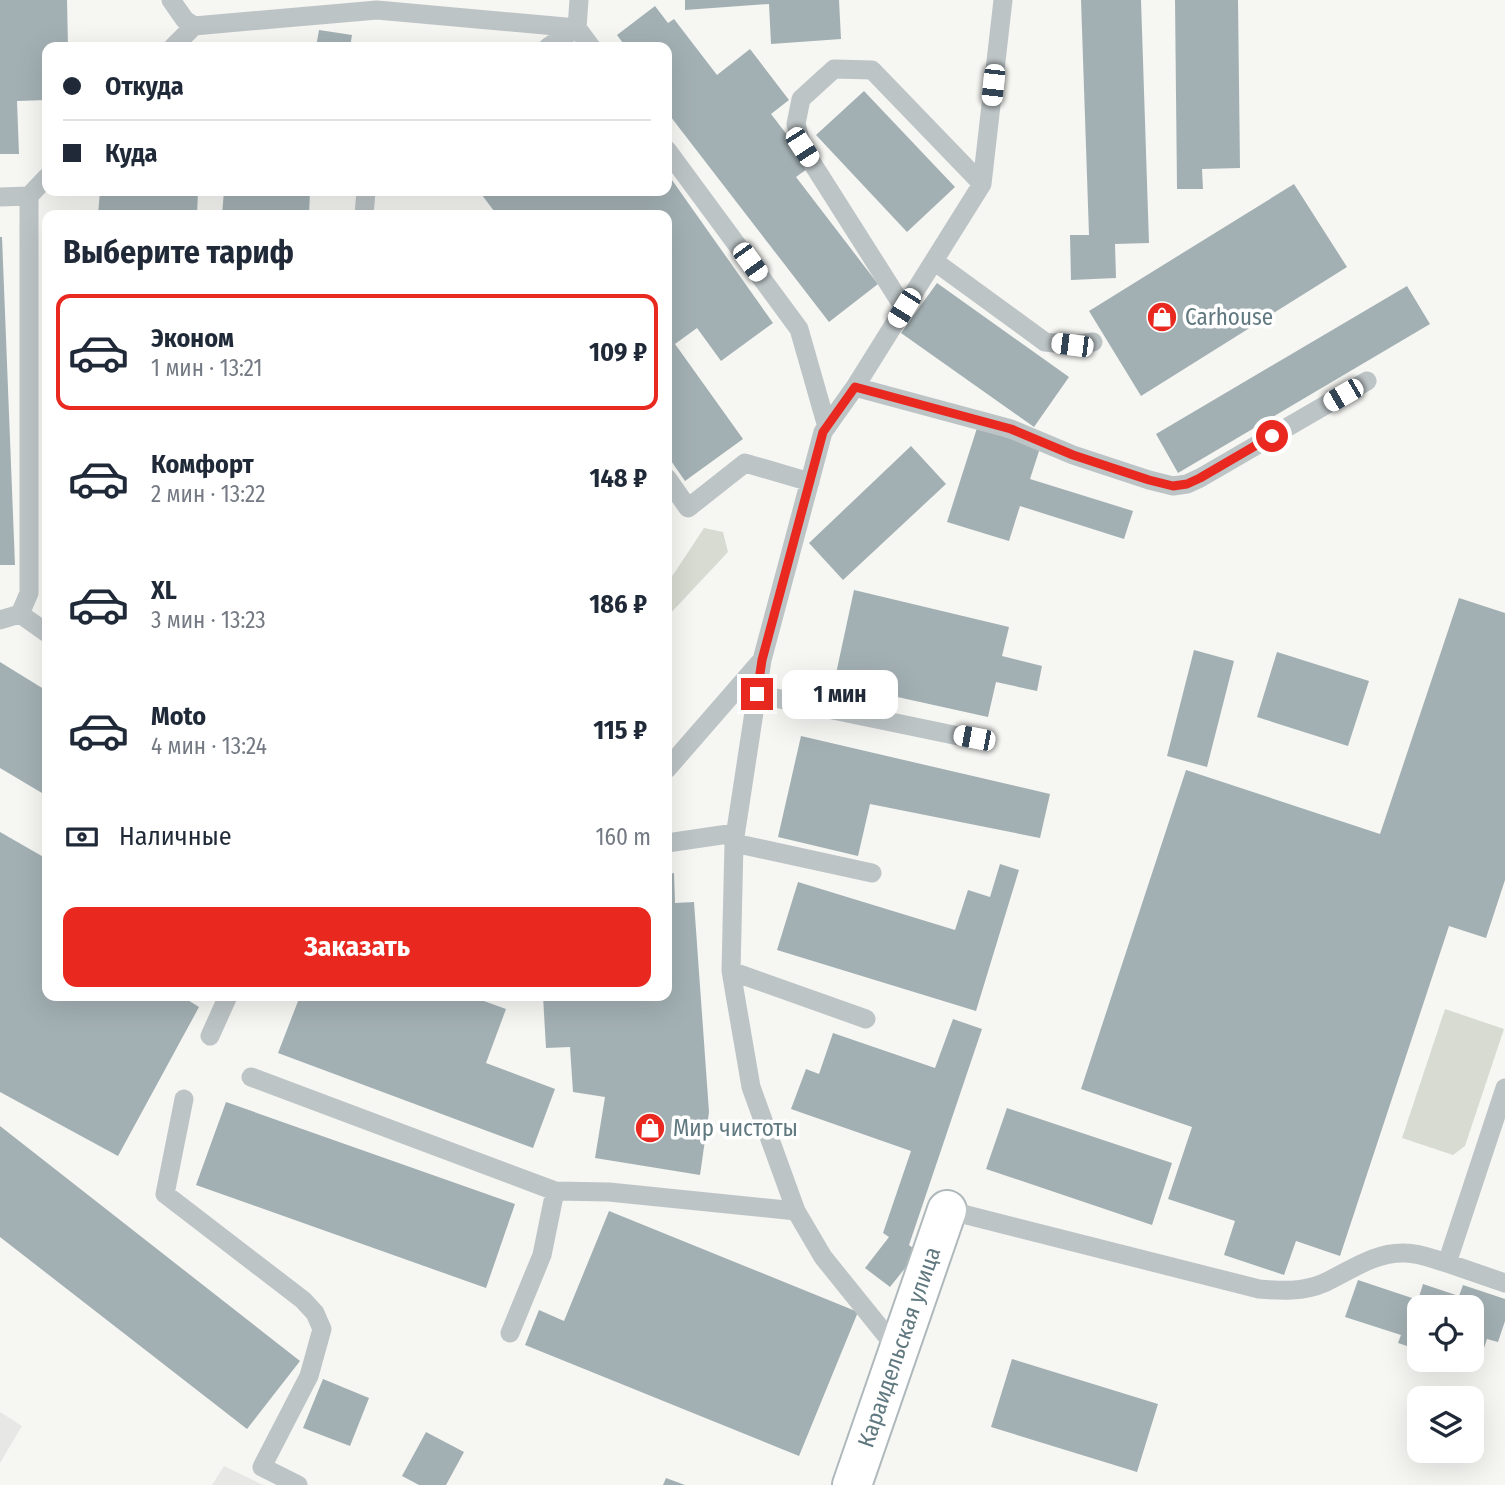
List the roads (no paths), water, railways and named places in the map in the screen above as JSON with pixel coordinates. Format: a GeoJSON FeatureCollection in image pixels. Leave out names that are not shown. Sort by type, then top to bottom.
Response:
{"type":"FeatureCollection","features":[{"type":"Feature","properties":{"kind":"street","name":"Караидельская улица"},"geometry":{"type":"LineString","coordinates":[[852,1485],[947,1210]]}},
{"type":"Feature","properties":{"kind":"lane"},"geometry":{"type":"LineString","coordinates":[[171,0],[194,26]]}},
{"type":"Feature","properties":{"kind":"lane"},"geometry":{"type":"LineString","coordinates":[[579,0],[577,28],[587,42]]}},
{"type":"Feature","properties":{"kind":"lane"},"geometry":{"type":"LineString","coordinates":[[898,1350],[823,1257],[796,1211],[751,1087],[731,971],[735,838],[762,660],[823,432],[855,387],[982,184],[1003,0]]}},
{"type":"Feature","properties":{"kind":"lane"},"geometry":{"type":"LineString","coordinates":[[178,42],[194,26],[378,5],[577,28]]}},
{"type":"Feature","properties":{"kind":"lane"},"geometry":{"type":"LineString","coordinates":[[556,42],[577,28]]}},
{"type":"Feature","properties":{"kind":"lane"},"geometry":{"type":"LineString","coordinates":[[904,308],[802,147],[796,124],[801,99],[834,69],[872,70],[982,184]]}},
{"type":"Feature","properties":{"kind":"lane"},"geometry":{"type":"LineString","coordinates":[[672,157],[799,329],[827,427]]}},
{"type":"Feature","properties":{"kind":"lane"},"geometry":{"type":"LineString","coordinates":[[20,614],[29,593],[29,196],[42,182]]}},
{"type":"Feature","properties":{"kind":"lane"},"geometry":{"type":"LineString","coordinates":[[0,197],[29,196]]}},
{"type":"Feature","properties":{"kind":"lane"},"geometry":{"type":"LineString","coordinates":[[934,261],[1045,342],[1072,345],[1093,342]]}},
{"type":"Feature","properties":{"kind":"lane"},"geometry":{"type":"LineString","coordinates":[[855,387],[1011,429],[1073,455],[1173,486],[1200,478],[1367,381]]}},
{"type":"Feature","properties":{"kind":"lane"},"geometry":{"type":"LineString","coordinates":[[672,485],[688,508],[745,463],[810,482]]}},
{"type":"Feature","properties":{"kind":"lane"},"geometry":{"type":"LineString","coordinates":[[0,620],[20,614]]}},
{"type":"Feature","properties":{"kind":"lane"},"geometry":{"type":"LineString","coordinates":[[20,614],[42,629]]}},
{"type":"Feature","properties":{"kind":"lane"},"geometry":{"type":"LineString","coordinates":[[672,763],[762,660]]}},
{"type":"Feature","properties":{"kind":"lane"},"geometry":{"type":"LineString","coordinates":[[757,694],[974,738]]}},
{"type":"Feature","properties":{"kind":"lane"},"geometry":{"type":"LineString","coordinates":[[672,843],[735,838],[872,873]]}},
{"type":"Feature","properties":{"kind":"lane"},"geometry":{"type":"LineString","coordinates":[[731,971],[866,1019]]}},
{"type":"Feature","properties":{"kind":"lane"},"geometry":{"type":"LineString","coordinates":[[210,1036],[226,1001]]}},
{"type":"Feature","properties":{"kind":"lane"},"geometry":{"type":"LineString","coordinates":[[251,1077],[555,1191],[609,1192],[796,1211]]}},
{"type":"Feature","properties":{"kind":"lane"},"geometry":{"type":"LineString","coordinates":[[1447,1263],[1505,1088]]}},
{"type":"Feature","properties":{"kind":"lane"},"geometry":{"type":"LineString","coordinates":[[184,1098],[165,1194],[303,1300],[315,1313],[322,1329],[309,1376],[262,1467],[298,1485]]}},
{"type":"Feature","properties":{"kind":"lane"},"geometry":{"type":"LineString","coordinates":[[510,1333],[542,1255],[555,1191]]}},
{"type":"Feature","properties":{"kind":"lane"},"geometry":{"type":"LineString","coordinates":[[947,1210],[1259,1289],[1280,1291],[1312,1287],[1388,1254],[1402,1253],[1419,1254],[1505,1283]]}},
{"type":"Feature","properties":{"kind":"place","name":"Carhouse"},"geometry":{"type":"Point","coordinates":[1162,317]}},
{"type":"Feature","properties":{"kind":"place","name":"Мир чистоты"},"geometry":{"type":"Point","coordinates":[650,1128]}}]}
